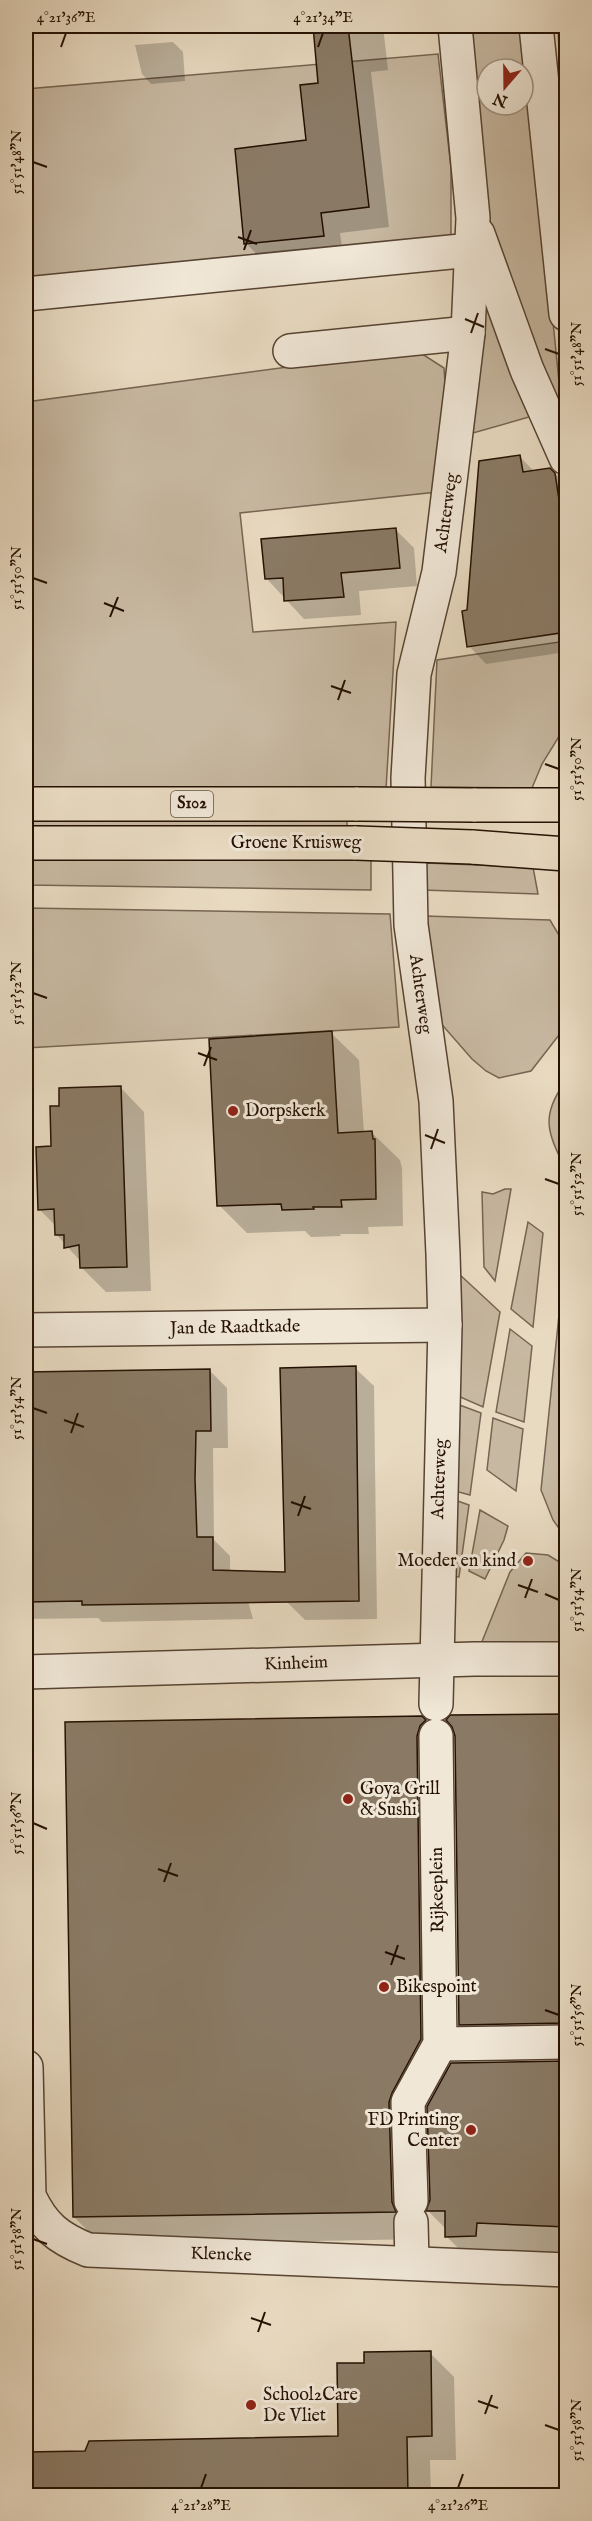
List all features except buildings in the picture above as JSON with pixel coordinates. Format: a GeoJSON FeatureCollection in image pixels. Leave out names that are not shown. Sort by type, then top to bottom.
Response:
{"type":"FeatureCollection","features":[{"type":"Feature","properties":{"kind":"main road","name":"S102"},"geometry":{"type":"LineString","coordinates":[[26,804],[567,805]]}},
{"type":"Feature","properties":{"kind":"main road","name":"Groene Kruisweg"},"geometry":{"type":"LineString","coordinates":[[26,843],[356,843],[472,847],[567,854]]}},
{"type":"Feature","properties":{"kind":"street","name":"Achterweg"},"geometry":{"type":"LineString","coordinates":[[436,1660],[444,1325],[436,1101],[411,925],[408,778],[414,674],[439,572],[468,333],[473,218],[455,26]]}},
{"type":"Feature","properties":{"kind":"street"},"geometry":{"type":"LineString","coordinates":[[536,26],[567,314]]}},
{"type":"Feature","properties":{"kind":"street","name":"Achterweg"},"geometry":{"type":"LineString","coordinates":[[473,218],[527,370],[567,458]]}},
{"type":"Feature","properties":{"kind":"street"},"geometry":{"type":"LineString","coordinates":[[26,294],[471,250]]}},
{"type":"Feature","properties":{"kind":"street"},"geometry":{"type":"LineString","coordinates":[[290,351],[468,333]]}},
{"type":"Feature","properties":{"kind":"street","name":"Jan de Raadtkade"},"geometry":{"type":"LineString","coordinates":[[26,1330],[444,1325]]}},
{"type":"Feature","properties":{"kind":"street","name":"Kinheim"},"geometry":{"type":"LineString","coordinates":[[26,1672],[436,1660],[567,1659]]}},
{"type":"Feature","properties":{"kind":"street","name":"Rijkeeplein"},"geometry":{"type":"LineString","coordinates":[[412,2262],[408,2102],[440,2044],[436,1660]]}},
{"type":"Feature","properties":{"kind":"street"},"geometry":{"type":"LineString","coordinates":[[440,2044],[567,2042]]}},
{"type":"Feature","properties":{"kind":"street","name":"Klencke"},"geometry":{"type":"LineString","coordinates":[[26,2067],[29,2196],[42,2220],[64,2240],[88,2250],[567,2270]]}},
{"type":"Feature","properties":{"kind":"shaded area"},"geometry":{"type":"Polygon","coordinates":[[[468,26],[523,26],[526,57],[475,57],[475,98],[468,26]]]}},
{"type":"Feature","properties":{"kind":"shaded area"},"geometry":{"type":"Polygon","coordinates":[[[438,54],[451,168],[451,236],[26,281],[26,89],[438,54]]]}},
{"type":"Feature","properties":{"kind":"shaded area"},"geometry":{"type":"Polygon","coordinates":[[[477,117],[532,117],[563,421],[506,272],[486,210],[477,117]]]}},
{"type":"Feature","properties":{"kind":"shaded area"},"geometry":{"type":"Polygon","coordinates":[[[483,280],[536,415],[473,433],[483,280]]]}},
{"type":"Feature","properties":{"kind":"shaded area"},"geometry":{"type":"Polygon","coordinates":[[[416,350],[444,368],[447,409],[437,492],[240,513],[253,632],[396,622],[386,789],[26,792],[26,402],[416,350]]]}},
{"type":"Feature","properties":{"kind":"shaded area"},"geometry":{"type":"Polygon","coordinates":[[[566,641],[566,725],[542,764],[532,788],[431,787],[437,660],[566,641]]]}},
{"type":"Feature","properties":{"kind":"shaded area"},"geometry":{"type":"Polygon","coordinates":[[[26,816],[347,818],[347,830],[26,832],[26,816]]]}},
{"type":"Feature","properties":{"kind":"shaded area"},"geometry":{"type":"Polygon","coordinates":[[[26,857],[371,860],[371,890],[26,885],[26,857]]]}},
{"type":"Feature","properties":{"kind":"shaded area"},"geometry":{"type":"Polygon","coordinates":[[[425,863],[533,867],[538,894],[423,890],[425,863]]]}},
{"type":"Feature","properties":{"kind":"shaded area"},"geometry":{"type":"Polygon","coordinates":[[[26,908],[390,914],[399,1027],[26,1048],[26,908]]]}},
{"type":"Feature","properties":{"kind":"shaded area"},"geometry":{"type":"Polygon","coordinates":[[[425,916],[550,920],[566,947],[566,1026],[531,1071],[499,1078],[486,1071],[472,1059],[437,1019],[425,916]]]}},
{"type":"Feature","properties":{"kind":"shaded area"},"geometry":{"type":"Polygon","coordinates":[[[566,1080],[566,1170],[554,1145],[549,1125],[552,1105],[566,1080]]]}},
{"type":"Feature","properties":{"kind":"shaded area"},"geometry":{"type":"Polygon","coordinates":[[[511,1189],[495,1281],[484,1267],[482,1192],[493,1194],[511,1189]]]}},
{"type":"Feature","properties":{"kind":"shaded area"},"geometry":{"type":"Polygon","coordinates":[[[566,1194],[566,1538],[553,1520],[541,1490],[560,1305],[566,1194]]]}},
{"type":"Feature","properties":{"kind":"shaded area"},"geometry":{"type":"Polygon","coordinates":[[[528,1222],[543,1233],[533,1327],[511,1309],[528,1222]]]}},
{"type":"Feature","properties":{"kind":"shaded area"},"geometry":{"type":"Polygon","coordinates":[[[458,1273],[500,1312],[483,1407],[458,1396],[458,1273]]]}},
{"type":"Feature","properties":{"kind":"shaded area"},"geometry":{"type":"Polygon","coordinates":[[[510,1329],[532,1346],[524,1422],[496,1412],[510,1329]]]}},
{"type":"Feature","properties":{"kind":"shaded area"},"geometry":{"type":"Polygon","coordinates":[[[457,1404],[481,1413],[470,1495],[451,1490],[457,1404]]]}},
{"type":"Feature","properties":{"kind":"shaded area"},"geometry":{"type":"Polygon","coordinates":[[[493,1418],[523,1429],[516,1491],[487,1470],[493,1418]]]}},
{"type":"Feature","properties":{"kind":"shaded area"},"geometry":{"type":"Polygon","coordinates":[[[452,1499],[469,1505],[459,1577],[448,1576],[452,1499]]]}},
{"type":"Feature","properties":{"kind":"shaded area"},"geometry":{"type":"Polygon","coordinates":[[[480,1510],[508,1526],[504,1540],[485,1579],[469,1571],[480,1510]]]}},
{"type":"Feature","properties":{"kind":"shaded area"},"geometry":{"type":"Polygon","coordinates":[[[526,1553],[548,1555],[566,1566],[566,1659],[475,1659],[510,1572],[526,1553]]]}},
{"type":"Feature","properties":{"kind":"place","name":"Dorpskerk"},"geometry":{"type":"Point","coordinates":[233,1111]}},
{"type":"Feature","properties":{"kind":"place","name":"Moeder en kind"},"geometry":{"type":"Point","coordinates":[528,1561]}},
{"type":"Feature","properties":{"kind":"place","name":"Goya Grill & Sushi"},"geometry":{"type":"Point","coordinates":[348,1799]}},
{"type":"Feature","properties":{"kind":"place","name":"Bikespoint"},"geometry":{"type":"Point","coordinates":[384,1987]}},
{"type":"Feature","properties":{"kind":"place","name":"FD Printing Center"},"geometry":{"type":"Point","coordinates":[471,2130]}},
{"type":"Feature","properties":{"kind":"place","name":"School2Care De Vliet"},"geometry":{"type":"Point","coordinates":[251,2405]}}]}
